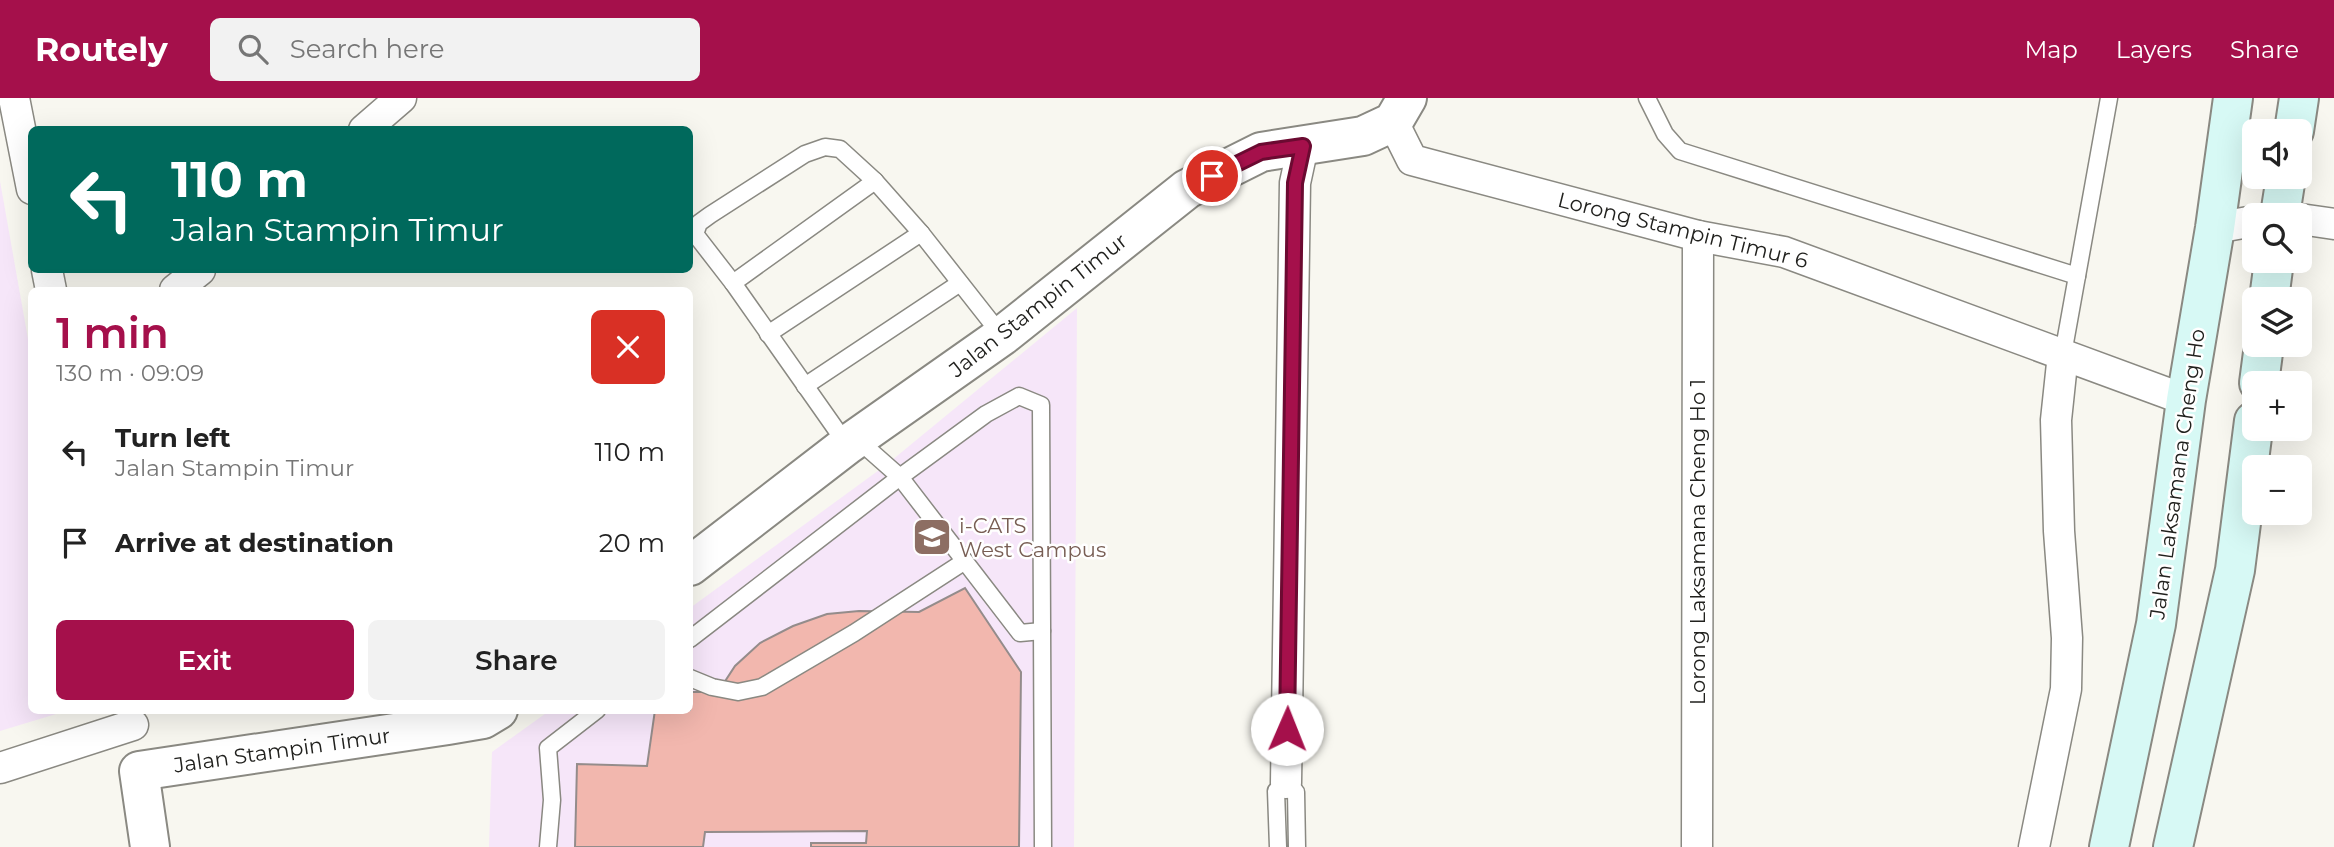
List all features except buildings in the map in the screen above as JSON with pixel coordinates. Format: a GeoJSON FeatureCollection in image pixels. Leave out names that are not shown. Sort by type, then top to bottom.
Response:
{"type":"FeatureCollection","features":[{"type":"Feature","properties":{"kind":"main road","name":"Jalan Laksamana Cheng Ho"},"geometry":{"type":"LineString","coordinates":[[2109,847],[2156,624],[2186,400],[2215,228],[2233,98]]}},
{"type":"Feature","properties":{"kind":"main road"},"geometry":{"type":"LineString","coordinates":[[2296,119],[2299,98]]}},
{"type":"Feature","properties":{"kind":"main road"},"geometry":{"type":"LineString","coordinates":[[2173,847],[2235,570],[2251,441]]}},
{"type":"Feature","properties":{"kind":"street"},"geometry":{"type":"LineString","coordinates":[[14,98],[28,169]]}},
{"type":"Feature","properties":{"kind":"street"},"geometry":{"type":"LineString","coordinates":[[369,126],[401,98]]}},
{"type":"Feature","properties":{"kind":"street","name":"Jalan Stampin Timur"},"geometry":{"type":"LineString","coordinates":[[693,564],[852,442],[1002,336],[1187,189],[1261,152],[1363,136],[1400,110]]}},
{"type":"Feature","properties":{"kind":"street","name":"Lorong Stampin Timur 6"},"geometry":{"type":"LineString","coordinates":[[1400,110],[1412,160],[1698,236],[1784,252],[2186,400]]}},
{"type":"Feature","properties":{"kind":"street"},"geometry":{"type":"LineString","coordinates":[[1286,783],[1295,183],[1303,146]]}},
{"type":"Feature","properties":{"kind":"street"},"geometry":{"type":"LineString","coordinates":[[2312,221],[2334,224]]}},
{"type":"Feature","properties":{"kind":"street"},"geometry":{"type":"LineString","coordinates":[[2215,228],[2242,223]]}},
{"type":"Feature","properties":{"kind":"street","name":"Lorong Laksamana Cheng Ho 1"},"geometry":{"type":"LineString","coordinates":[[1697,847],[1698,236]]}},
{"type":"Feature","properties":{"kind":"street"},"geometry":{"type":"LineString","coordinates":[[179,287],[196,273]]}},
{"type":"Feature","properties":{"kind":"street"},"geometry":{"type":"LineString","coordinates":[[2034,847],[2066,689],[2067,638],[2059,531],[2056,420],[2063,354]]}},
{"type":"Feature","properties":{"kind":"street","name":"Jalan Stampin Timur"},"geometry":{"type":"LineString","coordinates":[[139,771],[448,725],[483,719],[491,714]]}},
{"type":"Feature","properties":{"kind":"street"},"geometry":{"type":"LineString","coordinates":[[0,768],[132,718],[150,847]]}},
{"type":"Feature","properties":{"kind":"lane"},"geometry":{"type":"LineString","coordinates":[[1647,98],[1665,134],[1680,151],[2077,276]]}},
{"type":"Feature","properties":{"kind":"lane"},"geometry":{"type":"LineString","coordinates":[[2063,354],[2109,98]]}},
{"type":"Feature","properties":{"kind":"lane"},"geometry":{"type":"LineString","coordinates":[[1002,336],[921,233],[875,181],[840,149],[825,146],[805,154],[699,223],[695,234],[805,386],[852,442],[900,477],[1020,633],[1042,631]]}},
{"type":"Feature","properties":{"kind":"lane"},"geometry":{"type":"LineString","coordinates":[[733,283],[875,181]]}},
{"type":"Feature","properties":{"kind":"lane"},"geometry":{"type":"LineString","coordinates":[[768,334],[921,233]]}},
{"type":"Feature","properties":{"kind":"lane"},"geometry":{"type":"LineString","coordinates":[[805,386],[960,283]]}},
{"type":"Feature","properties":{"kind":"lane"},"geometry":{"type":"LineString","coordinates":[[693,637],[986,414],[1019,396],[1041,405],[1044,847]]}},
{"type":"Feature","properties":{"kind":"lane"},"geometry":{"type":"LineString","coordinates":[[693,679],[712,687],[738,692],[762,687],[854,633],[965,561]]}},
{"type":"Feature","properties":{"kind":"lane"},"geometry":{"type":"LineString","coordinates":[[548,847],[552,800],[548,748],[592,714]]}},
{"type":"Feature","properties":{"kind":"lane"},"geometry":{"type":"LineString","coordinates":[[1278,847],[1276,791],[1286,783],[1296,792],[1297,847]]}},
{"type":"Feature","properties":{"kind":"shaded area"},"geometry":{"type":"Polygon","coordinates":[[[0,181],[28,339],[28,714],[56,714],[0,731],[0,181]]]}},
{"type":"Feature","properties":{"kind":"shaded area","name":"i-CATS West Campus"},"geometry":{"type":"Polygon","coordinates":[[[1077,308],[1074,847],[489,847],[492,752],[545,714],[693,714],[693,606],[886,465],[1077,308]]]}},
{"type":"Feature","properties":{"kind":"place","name":"i-CATS West Campus"},"geometry":{"type":"Point","coordinates":[932,537]}},
{"type":"Feature","properties":{"kind":"route"},"geometry":{"type":"LineString","coordinates":[[1212,176],[1261,152],[1303,146],[1295,183],[1287,729]]}}]}
